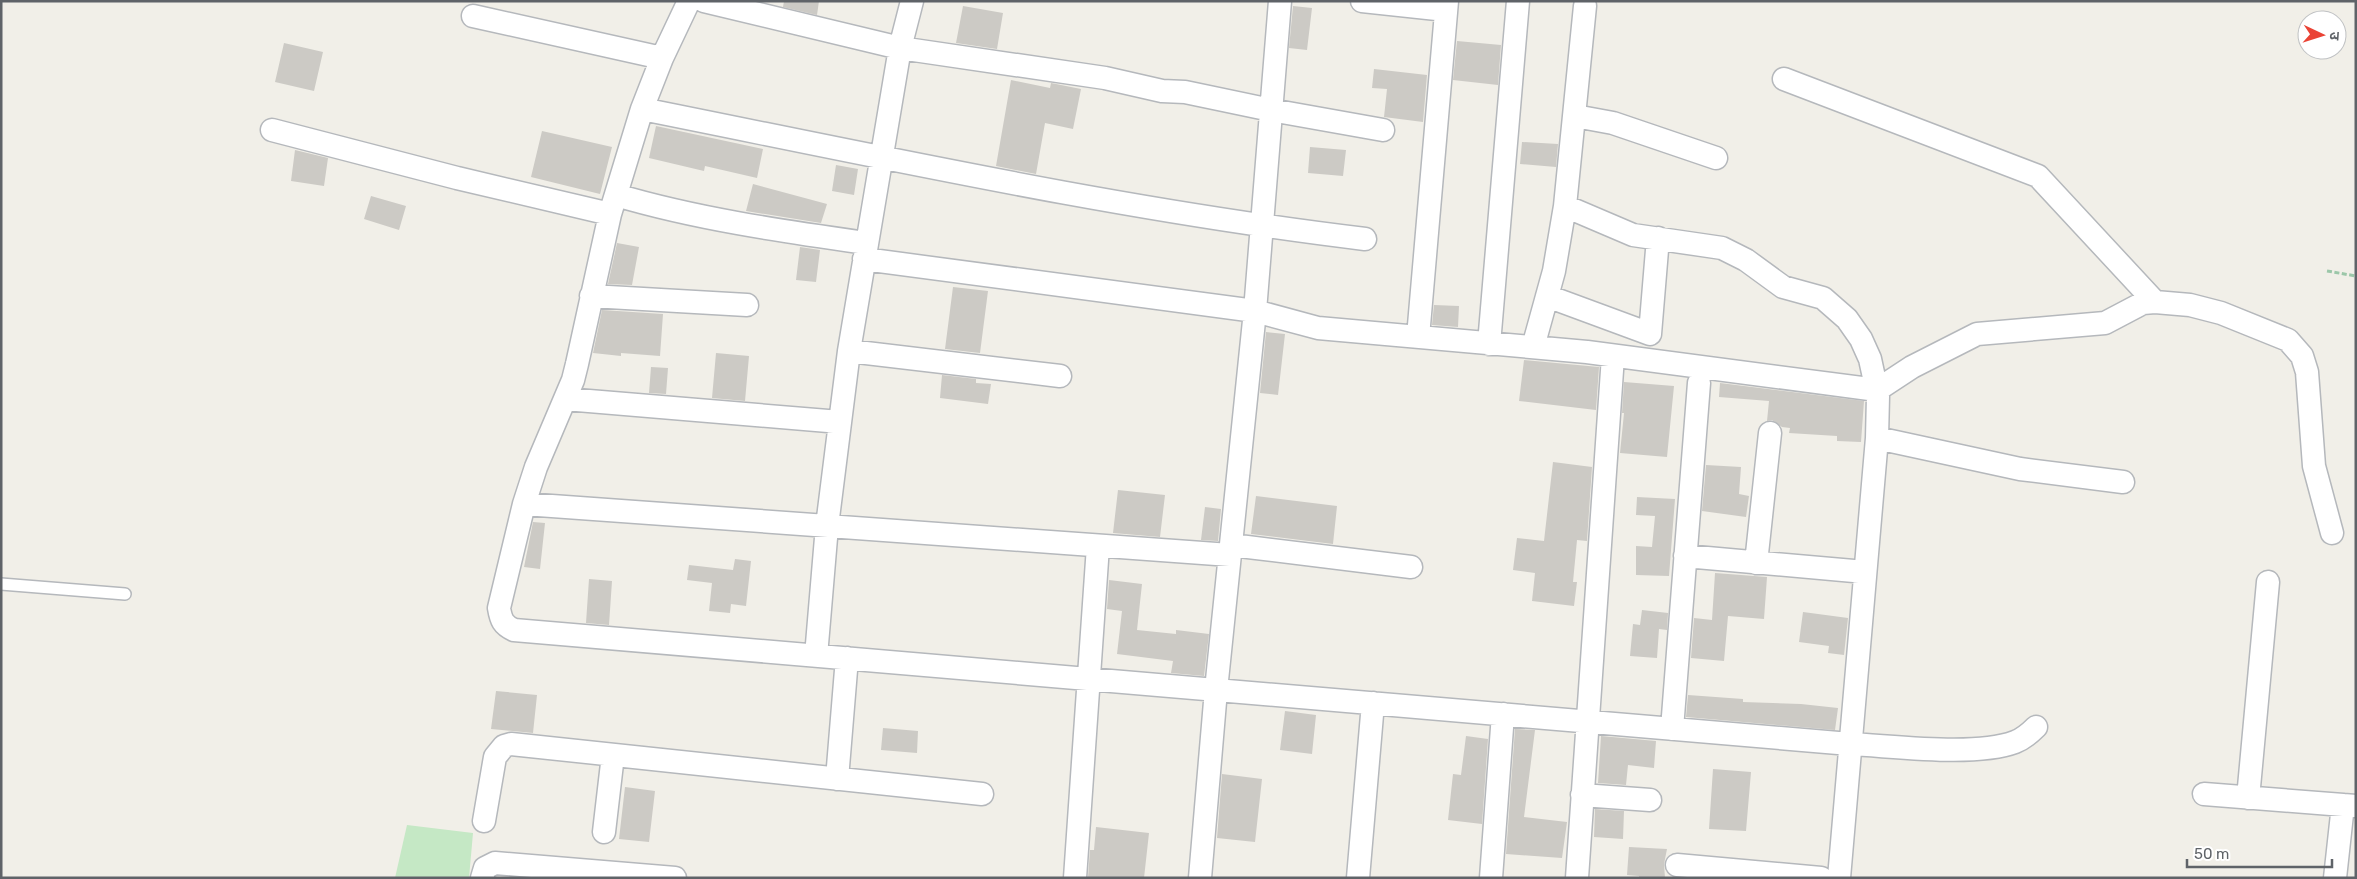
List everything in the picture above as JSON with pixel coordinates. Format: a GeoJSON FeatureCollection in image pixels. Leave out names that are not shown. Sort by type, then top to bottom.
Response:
{"type":"FeatureCollection","features":[{"type":"Feature","properties":{"kind":"street"},"geometry":{"type":"LineString","coordinates":[[689,1],[662,58],[642,109],[613,204],[577,364],[536,467],[524,504],[499,608],[505,626],[514,630],[1850,744],[1971,750],[2011,743],[2021,739],[2036,727]]}},
{"type":"Feature","properties":{"kind":"street"},"geometry":{"type":"LineString","coordinates":[[704,1],[900,48],[1105,78],[1384,130]]}},
{"type":"Feature","properties":{"kind":"street"},"geometry":{"type":"LineString","coordinates":[[816,656],[827,526],[849,351],[900,48],[912,1]]}},
{"type":"Feature","properties":{"kind":"street"},"geometry":{"type":"LineString","coordinates":[[1200,878],[1216,690],[1255,311],[1280,1]]}},
{"type":"Feature","properties":{"kind":"street"},"geometry":{"type":"LineString","coordinates":[[1362,1],[1446,6],[1418,337]]}},
{"type":"Feature","properties":{"kind":"street"},"geometry":{"type":"LineString","coordinates":[[1489,344],[1518,1]]}},
{"type":"Feature","properties":{"kind":"street"},"geometry":{"type":"LineString","coordinates":[[1532,348],[1554,271],[1565,206],[1585,6]]}},
{"type":"Feature","properties":{"kind":"street"},"geometry":{"type":"LineString","coordinates":[[473,16],[662,58]]}},
{"type":"Feature","properties":{"kind":"street"},"geometry":{"type":"LineString","coordinates":[[1784,79],[2038,176],[2155,302]]}},
{"type":"Feature","properties":{"kind":"street"},"geometry":{"type":"LineString","coordinates":[[642,109],[1025,186],[1262,227],[1365,239]]}},
{"type":"Feature","properties":{"kind":"street"},"geometry":{"type":"LineString","coordinates":[[1575,116],[1613,123],[1716,158]]}},
{"type":"Feature","properties":{"kind":"street"},"geometry":{"type":"LineString","coordinates":[[272,130],[457,178],[613,204],[690,213],[865,251],[1255,311],[1318,328],[1613,356],[1877,390],[1912,367],[1977,334],[2105,323],[2143,303],[2155,302],[2190,305],[2221,313],[2280,337],[2295,346],[2305,364],[2314,466],[2332,533]]}},
{"type":"Feature","properties":{"kind":"street"},"geometry":{"type":"LineString","coordinates":[[1565,206],[1626,232],[1722,248],[1746,260],[1783,287],[1823,298],[1847,319],[1861,339],[1876,377],[1877,438],[1839,878]]}},
{"type":"Feature","properties":{"kind":"street"},"geometry":{"type":"LineString","coordinates":[[1547,296],[1650,334],[1658,238]]}},
{"type":"Feature","properties":{"kind":"street"},"geometry":{"type":"LineString","coordinates":[[591,296],[747,304]]}},
{"type":"Feature","properties":{"kind":"street"},"geometry":{"type":"LineString","coordinates":[[849,351],[1060,376]]}},
{"type":"Feature","properties":{"kind":"street"},"geometry":{"type":"LineString","coordinates":[[1577,878],[1613,356]]}},
{"type":"Feature","properties":{"kind":"street"},"geometry":{"type":"LineString","coordinates":[[1672,729],[1699,383]]}},
{"type":"Feature","properties":{"kind":"street"},"geometry":{"type":"LineString","coordinates":[[564,399],[840,422]]}},
{"type":"Feature","properties":{"kind":"street"},"geometry":{"type":"LineString","coordinates":[[1756,563],[1770,433]]}},
{"type":"Feature","properties":{"kind":"street"},"geometry":{"type":"LineString","coordinates":[[1877,438],[2001,466],[2123,482]]}},
{"type":"Feature","properties":{"kind":"street"},"geometry":{"type":"LineString","coordinates":[[524,504],[1098,546],[1230,550],[1411,567]]}},
{"type":"Feature","properties":{"kind":"street"},"geometry":{"type":"LineString","coordinates":[[1075,878],[1098,546]]}},
{"type":"Feature","properties":{"kind":"street"},"geometry":{"type":"LineString","coordinates":[[1685,556],[1864,572]]}},
{"type":"Feature","properties":{"kind":"street"},"geometry":{"type":"LineString","coordinates":[[2248,798],[2268,582]]}},
{"type":"Feature","properties":{"kind":"street"},"geometry":{"type":"LineString","coordinates":[[837,779],[847,658]]}},
{"type":"Feature","properties":{"kind":"street"},"geometry":{"type":"LineString","coordinates":[[1358,878],[1373,703]]}},
{"type":"Feature","properties":{"kind":"street"},"geometry":{"type":"LineString","coordinates":[[1491,878],[1503,714]]}},
{"type":"Feature","properties":{"kind":"street"},"geometry":{"type":"LineString","coordinates":[[484,821],[495,757],[504,746],[519,745],[982,794]]}},
{"type":"Feature","properties":{"kind":"street"},"geometry":{"type":"LineString","coordinates":[[604,832],[613,755]]}},
{"type":"Feature","properties":{"kind":"street"},"geometry":{"type":"LineString","coordinates":[[1582,794],[1650,800]]}},
{"type":"Feature","properties":{"kind":"street"},"geometry":{"type":"LineString","coordinates":[[2204,794],[2350,806],[2335,878]]}},
{"type":"Feature","properties":{"kind":"street"},"geometry":{"type":"LineString","coordinates":[[482,878],[485,868],[495,863],[601,875],[675,878]]}},
{"type":"Feature","properties":{"kind":"street"},"geometry":{"type":"LineString","coordinates":[[1677,865],[1822,878]]}},
{"type":"Feature","properties":{"kind":"lane"},"geometry":{"type":"LineString","coordinates":[[1,584],[125,594]]}},
{"type":"Feature","properties":{"kind":"path"},"geometry":{"type":"LineString","coordinates":[[2327,271],[2356,276]]}},
{"type":"Feature","properties":{"kind":"green space"},"geometry":{"type":"Polygon","coordinates":[[[407,825],[473,833],[469,878],[395,878],[407,825]]]}},
{"type":"Feature","properties":{"kind":"building"},"geometry":{"type":"Polygon","coordinates":[[[784,1],[819,1],[817,15],[783,7],[784,1]]]}},
{"type":"Feature","properties":{"kind":"building"},"geometry":{"type":"Polygon","coordinates":[[[963,6],[1003,13],[997,49],[956,43],[963,6]]]}},
{"type":"Feature","properties":{"kind":"building"},"geometry":{"type":"Polygon","coordinates":[[[1293,6],[1312,8],[1307,50],[1289,48],[1293,6]]]}},
{"type":"Feature","properties":{"kind":"building"},"geometry":{"type":"Polygon","coordinates":[[[1457,41],[1501,45],[1498,85],[1453,80],[1457,41]]]}},
{"type":"Feature","properties":{"kind":"building"},"geometry":{"type":"Polygon","coordinates":[[[284,43],[323,52],[314,91],[275,82],[284,43]]]}},
{"type":"Feature","properties":{"kind":"building"},"geometry":{"type":"Polygon","coordinates":[[[1374,69],[1427,75],[1423,122],[1384,117],[1387,89],[1372,88],[1374,69]]]}},
{"type":"Feature","properties":{"kind":"building"},"geometry":{"type":"Polygon","coordinates":[[[1011,80],[1050,88],[1051,83],[1081,89],[1073,129],[1045,123],[1036,174],[996,166],[1011,80]]]}},
{"type":"Feature","properties":{"kind":"building"},"geometry":{"type":"Polygon","coordinates":[[[656,126],[763,149],[757,178],[705,166],[704,171],[649,158],[656,126]]]}},
{"type":"Feature","properties":{"kind":"building"},"geometry":{"type":"Polygon","coordinates":[[[542,131],[612,147],[600,194],[531,177],[542,131]]]}},
{"type":"Feature","properties":{"kind":"building"},"geometry":{"type":"Polygon","coordinates":[[[1522,142],[1558,144],[1556,167],[1520,164],[1522,142]]]}},
{"type":"Feature","properties":{"kind":"building"},"geometry":{"type":"Polygon","coordinates":[[[1310,147],[1346,150],[1343,176],[1308,173],[1310,147]]]}},
{"type":"Feature","properties":{"kind":"building"},"geometry":{"type":"Polygon","coordinates":[[[295,150],[328,158],[324,186],[291,181],[295,150]]]}},
{"type":"Feature","properties":{"kind":"building"},"geometry":{"type":"Polygon","coordinates":[[[836,165],[858,169],[854,195],[832,191],[836,165]]]}},
{"type":"Feature","properties":{"kind":"building"},"geometry":{"type":"Polygon","coordinates":[[[753,184],[827,204],[821,223],[746,211],[753,184]]]}},
{"type":"Feature","properties":{"kind":"building"},"geometry":{"type":"Polygon","coordinates":[[[371,196],[406,206],[399,230],[364,219],[371,196]]]}},
{"type":"Feature","properties":{"kind":"building"},"geometry":{"type":"Polygon","coordinates":[[[617,243],[639,247],[632,285],[608,284],[617,243]]]}},
{"type":"Feature","properties":{"kind":"building"},"geometry":{"type":"Polygon","coordinates":[[[800,247],[820,250],[816,282],[796,280],[800,247]]]}},
{"type":"Feature","properties":{"kind":"building"},"geometry":{"type":"Polygon","coordinates":[[[953,287],[988,291],[980,353],[945,349],[953,287]]]}},
{"type":"Feature","properties":{"kind":"building"},"geometry":{"type":"Polygon","coordinates":[[[1434,305],[1459,306],[1458,327],[1432,325],[1434,305]]]}},
{"type":"Feature","properties":{"kind":"building"},"geometry":{"type":"Polygon","coordinates":[[[602,310],[663,314],[660,356],[621,353],[621,356],[593,353],[602,310]]]}},
{"type":"Feature","properties":{"kind":"building"},"geometry":{"type":"Polygon","coordinates":[[[1266,332],[1285,334],[1278,395],[1260,393],[1266,332]]]}},
{"type":"Feature","properties":{"kind":"building"},"geometry":{"type":"Polygon","coordinates":[[[716,353],[749,356],[745,401],[712,398],[716,353]]]}},
{"type":"Feature","properties":{"kind":"building"},"geometry":{"type":"Polygon","coordinates":[[[1524,360],[1599,367],[1596,410],[1519,401],[1524,360]]]}},
{"type":"Feature","properties":{"kind":"building"},"geometry":{"type":"Polygon","coordinates":[[[651,367],[668,368],[666,394],[649,393],[651,367]]]}},
{"type":"Feature","properties":{"kind":"building"},"geometry":{"type":"Polygon","coordinates":[[[942,375],[976,379],[976,383],[991,384],[988,404],[940,398],[942,375]]]}},
{"type":"Feature","properties":{"kind":"building"},"geometry":{"type":"Polygon","coordinates":[[[1624,382],[1674,386],[1667,457],[1620,453],[1624,413],[1622,413],[1624,382]]]}},
{"type":"Feature","properties":{"kind":"building"},"geometry":{"type":"Polygon","coordinates":[[[1720,383],[1864,401],[1861,442],[1837,441],[1837,436],[1789,433],[1790,428],[1782,427],[1772,420],[1767,421],[1769,401],[1719,397],[1720,383]]]}},
{"type":"Feature","properties":{"kind":"building"},"geometry":{"type":"Polygon","coordinates":[[[1553,462],[1592,467],[1587,541],[1577,540],[1573,582],[1577,582],[1574,606],[1532,601],[1535,573],[1513,570],[1517,538],[1544,541],[1553,462]]]}},
{"type":"Feature","properties":{"kind":"building"},"geometry":{"type":"Polygon","coordinates":[[[1706,465],[1741,467],[1739,494],[1749,496],[1746,517],[1702,511],[1706,465]]]}},
{"type":"Feature","properties":{"kind":"building"},"geometry":{"type":"Polygon","coordinates":[[[1118,490],[1165,495],[1160,537],[1113,533],[1118,490]]]}},
{"type":"Feature","properties":{"kind":"building"},"geometry":{"type":"Polygon","coordinates":[[[1256,496],[1337,506],[1333,544],[1251,534],[1256,496]]]}},
{"type":"Feature","properties":{"kind":"building"},"geometry":{"type":"Polygon","coordinates":[[[1637,497],[1675,499],[1669,576],[1636,575],[1636,546],[1652,547],[1655,516],[1636,515],[1637,497]]]}},
{"type":"Feature","properties":{"kind":"building"},"geometry":{"type":"Polygon","coordinates":[[[1205,507],[1221,509],[1218,541],[1201,540],[1205,507]]]}},
{"type":"Feature","properties":{"kind":"building"},"geometry":{"type":"Polygon","coordinates":[[[533,522],[545,523],[540,569],[524,567],[533,522]]]}},
{"type":"Feature","properties":{"kind":"building"},"geometry":{"type":"Polygon","coordinates":[[[735,559],[751,561],[746,606],[731,604],[730,613],[709,611],[712,583],[687,580],[689,565],[733,570],[735,559]]]}},
{"type":"Feature","properties":{"kind":"building"},"geometry":{"type":"Polygon","coordinates":[[[1715,573],[1767,577],[1764,619],[1728,616],[1724,661],[1691,658],[1694,618],[1712,620],[1715,573]]]}},
{"type":"Feature","properties":{"kind":"building"},"geometry":{"type":"Polygon","coordinates":[[[589,579],[612,581],[609,625],[586,623],[589,579]]]}},
{"type":"Feature","properties":{"kind":"building"},"geometry":{"type":"Polygon","coordinates":[[[1109,580],[1142,584],[1137,630],[1176,634],[1176,630],[1209,634],[1204,676],[1171,673],[1173,661],[1117,654],[1122,611],[1107,609],[1109,580]]]}},
{"type":"Feature","properties":{"kind":"building"},"geometry":{"type":"Polygon","coordinates":[[[1642,610],[1668,613],[1667,630],[1659,629],[1657,658],[1630,656],[1633,624],[1640,625],[1642,610]]]}},
{"type":"Feature","properties":{"kind":"building"},"geometry":{"type":"Polygon","coordinates":[[[1803,612],[1848,618],[1844,655],[1828,653],[1829,646],[1799,642],[1803,612]]]}},
{"type":"Feature","properties":{"kind":"building"},"geometry":{"type":"Polygon","coordinates":[[[496,691],[537,695],[533,733],[491,729],[496,691]]]}},
{"type":"Feature","properties":{"kind":"building"},"geometry":{"type":"Polygon","coordinates":[[[1688,695],[1743,699],[1743,702],[1801,704],[1838,708],[1835,730],[1686,717],[1688,695]]]}},
{"type":"Feature","properties":{"kind":"building"},"geometry":{"type":"Polygon","coordinates":[[[1285,711],[1316,715],[1312,754],[1280,750],[1285,711]]]}},
{"type":"Feature","properties":{"kind":"building"},"geometry":{"type":"Polygon","coordinates":[[[883,728],[918,731],[917,753],[881,750],[883,728]]]}},
{"type":"Feature","properties":{"kind":"building"},"geometry":{"type":"Polygon","coordinates":[[[1515,729],[1535,730],[1524,817],[1567,822],[1562,858],[1506,854],[1515,729]]]}},
{"type":"Feature","properties":{"kind":"building"},"geometry":{"type":"Polygon","coordinates":[[[1466,736],[1488,739],[1482,824],[1448,820],[1453,774],[1461,775],[1466,736]]]}},
{"type":"Feature","properties":{"kind":"building"},"geometry":{"type":"Polygon","coordinates":[[[1601,736],[1656,741],[1654,768],[1628,765],[1626,785],[1598,783],[1601,736]]]}},
{"type":"Feature","properties":{"kind":"building"},"geometry":{"type":"Polygon","coordinates":[[[1713,769],[1751,772],[1746,831],[1709,829],[1713,769]]]}},
{"type":"Feature","properties":{"kind":"building"},"geometry":{"type":"Polygon","coordinates":[[[1222,774],[1262,779],[1255,842],[1217,838],[1222,774]]]}},
{"type":"Feature","properties":{"kind":"building"},"geometry":{"type":"Polygon","coordinates":[[[625,787],[655,791],[649,842],[619,839],[625,787]]]}},
{"type":"Feature","properties":{"kind":"building"},"geometry":{"type":"Polygon","coordinates":[[[1595,809],[1624,811],[1623,839],[1594,837],[1595,809]]]}},
{"type":"Feature","properties":{"kind":"building"},"geometry":{"type":"Polygon","coordinates":[[[1096,827],[1149,833],[1144,878],[1088,878],[1090,850],[1094,850],[1096,827]]]}},
{"type":"Feature","properties":{"kind":"building"},"geometry":{"type":"Polygon","coordinates":[[[1629,847],[1667,849],[1664,864],[1665,878],[1639,878],[1639,876],[1627,875],[1629,847]]]}}]}
